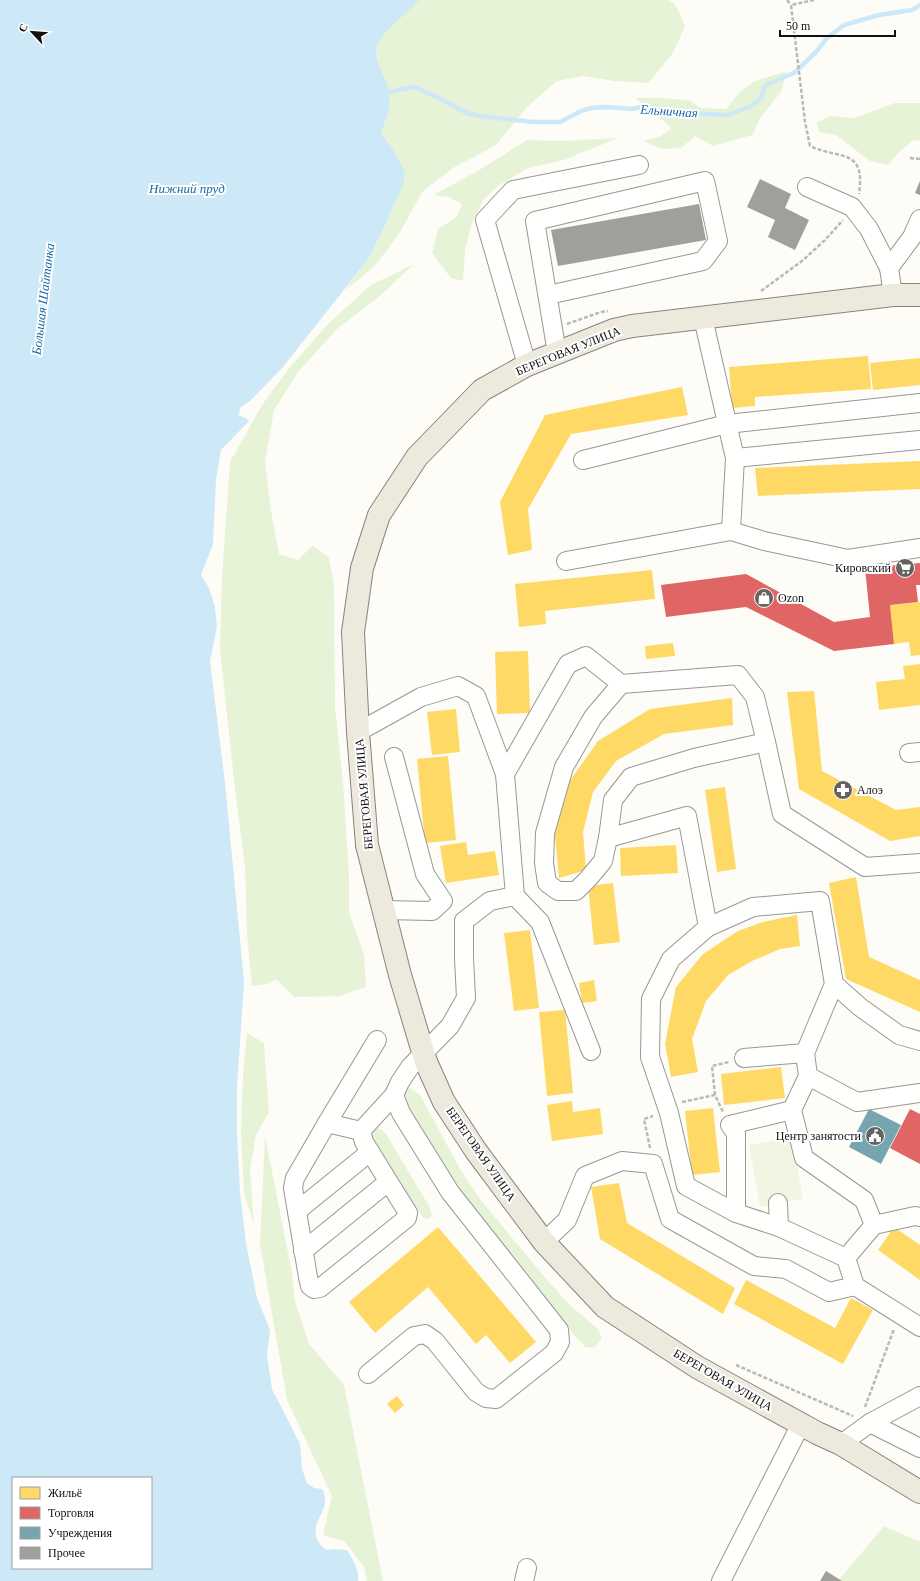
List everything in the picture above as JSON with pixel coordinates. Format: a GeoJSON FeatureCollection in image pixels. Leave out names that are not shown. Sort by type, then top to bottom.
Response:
{"type":"FeatureCollection","features":[{"type":"Feature","properties":{"kind":"main road","name":"БЕРЕГОВАЯ УЛИЦА"},"geometry":{"type":"LineString","coordinates":[[920,295],[893,295],[632,326],[620,329],[526,365],[482,390],[417,457],[379,515],[362,568],[353,632],[358,732],[367,845],[422,1053],[444,1102],[476,1151],[544,1242],[605,1307],[697,1367],[801,1424],[841,1444],[920,1492]]}},
{"type":"Feature","properties":{"kind":"street"},"geometry":{"type":"LineString","coordinates":[[526,365],[485,220],[513,190],[639,165]]}},
{"type":"Feature","properties":{"kind":"street"},"geometry":{"type":"LineString","coordinates":[[548,295],[703,261],[718,241],[705,182],[535,221],[557,353]]}},
{"type":"Feature","properties":{"kind":"street"},"geometry":{"type":"LineString","coordinates":[[807,187],[852,207],[869,229],[889,268],[893,295]]}},
{"type":"Feature","properties":{"kind":"street"},"geometry":{"type":"LineString","coordinates":[[889,268],[912,238],[920,219]]}},
{"type":"Feature","properties":{"kind":"street"},"geometry":{"type":"LineString","coordinates":[[703,318],[735,458],[731,531]]}},
{"type":"Feature","properties":{"kind":"street"},"geometry":{"type":"LineString","coordinates":[[583,460],[727,424],[920,403]]}},
{"type":"Feature","properties":{"kind":"street"},"geometry":{"type":"LineString","coordinates":[[735,458],[920,440]]}},
{"type":"Feature","properties":{"kind":"street"},"geometry":{"type":"LineString","coordinates":[[566,561],[731,531],[764,541],[848,559],[920,548]]}},
{"type":"Feature","properties":{"kind":"street"},"geometry":{"type":"LineString","coordinates":[[505,774],[568,664],[586,656],[620,684],[738,675],[755,698],[782,814],[866,867],[920,863]]}},
{"type":"Feature","properties":{"kind":"street"},"geometry":{"type":"LineString","coordinates":[[620,684],[593,717],[564,767],[545,833],[544,863],[547,883],[558,891],[576,891],[603,861],[608,838],[613,800],[631,776],[694,758],[766,742]]}},
{"type":"Feature","properties":{"kind":"street"},"geometry":{"type":"LineString","coordinates":[[358,732],[421,697],[458,686],[476,696],[505,774],[515,896],[540,922],[592,1051]]}},
{"type":"Feature","properties":{"kind":"street"},"geometry":{"type":"LineString","coordinates":[[383,910],[432,911],[443,900],[425,874],[394,758]]}},
{"type":"Feature","properties":{"kind":"street"},"geometry":{"type":"LineString","coordinates":[[608,838],[688,816],[708,928]]}},
{"type":"Feature","properties":{"kind":"street"},"geometry":{"type":"LineString","coordinates":[[361,1131],[394,1095],[403,1077],[422,1053],[450,1026],[466,998],[464,921],[490,901],[515,896]]}},
{"type":"Feature","properties":{"kind":"street"},"geometry":{"type":"LineString","coordinates":[[874,1225],[864,1200],[804,1158],[792,1110],[808,1076],[805,1053],[834,984],[820,901],[752,907],[708,928],[671,959],[651,999],[650,1056],[669,1113],[686,1186],[736,1214],[779,1227],[846,1258],[855,1286],[920,1327]]}},
{"type":"Feature","properties":{"kind":"street"},"geometry":{"type":"LineString","coordinates":[[834,984],[860,1007],[899,1035],[920,1041]]}},
{"type":"Feature","properties":{"kind":"street"},"geometry":{"type":"LineString","coordinates":[[361,1131],[364,1142],[408,1213],[407,1218],[320,1288],[314,1289],[310,1286],[296,1211],[293,1188],[295,1178],[376,1040]]}},
{"type":"Feature","properties":{"kind":"street"},"geometry":{"type":"LineString","coordinates":[[744,1058],[805,1053]]}},
{"type":"Feature","properties":{"kind":"street"},"geometry":{"type":"LineString","coordinates":[[808,1076],[856,1102],[920,1093]]}},
{"type":"Feature","properties":{"kind":"street"},"geometry":{"type":"LineString","coordinates":[[368,1374],[414,1336],[425,1334],[435,1341],[476,1392],[486,1398],[496,1399],[554,1353],[560,1342],[559,1330],[450,1192],[401,1113],[394,1095]]}},
{"type":"Feature","properties":{"kind":"street"},"geometry":{"type":"LineString","coordinates":[[736,1214],[736,1133],[730,1125],[792,1110]]}},
{"type":"Feature","properties":{"kind":"street"},"geometry":{"type":"LineString","coordinates":[[327,1123],[361,1131]]}},
{"type":"Feature","properties":{"kind":"street"},"geometry":{"type":"LineString","coordinates":[[296,1211],[370,1152]]}},
{"type":"Feature","properties":{"kind":"street"},"geometry":{"type":"LineString","coordinates":[[544,1242],[567,1220],[585,1176],[622,1161],[654,1164],[670,1219],[754,1266],[786,1269],[829,1292],[855,1286]]}},
{"type":"Feature","properties":{"kind":"street"},"geometry":{"type":"LineString","coordinates":[[303,1251],[388,1182]]}},
{"type":"Feature","properties":{"kind":"street"},"geometry":{"type":"LineString","coordinates":[[778,1204],[779,1227]]}},
{"type":"Feature","properties":{"kind":"street"},"geometry":{"type":"LineString","coordinates":[[846,1258],[874,1225],[915,1216],[920,1217]]}},
{"type":"Feature","properties":{"kind":"street"},"geometry":{"type":"LineString","coordinates":[[841,1444],[865,1421],[920,1396]]}},
{"type":"Feature","properties":{"kind":"street"},"geometry":{"type":"LineString","coordinates":[[865,1421],[920,1448]]}},
{"type":"Feature","properties":{"kind":"street"},"geometry":{"type":"LineString","coordinates":[[721,1581],[801,1424]]}},
{"type":"Feature","properties":{"kind":"path"},"geometry":{"type":"LineString","coordinates":[[758,294],[802,261],[825,240],[844,219],[859,194],[861,180],[859,168],[850,158],[833,152],[820,151],[810,146],[805,122],[791,5],[787,0]]}},
{"type":"Feature","properties":{"kind":"path"},"geometry":{"type":"LineString","coordinates":[[791,5],[814,0]]}},
{"type":"Feature","properties":{"kind":"path"},"geometry":{"type":"LineString","coordinates":[[910,158],[920,159]]}},
{"type":"Feature","properties":{"kind":"path"},"geometry":{"type":"LineString","coordinates":[[730,1125],[715,1095],[712,1066],[744,1058]]}},
{"type":"Feature","properties":{"kind":"path"},"geometry":{"type":"LineString","coordinates":[[683,1101],[715,1095]]}},
{"type":"Feature","properties":{"kind":"path"},"geometry":{"type":"LineString","coordinates":[[644,1119],[654,1164]]}},
{"type":"Feature","properties":{"kind":"path"},"geometry":{"type":"LineString","coordinates":[[736,1364],[865,1421],[895,1325]]}},
{"type":"Feature","properties":{"kind":"green space"},"geometry":{"type":"Polygon","coordinates":[[[419,0],[668,0],[675,4],[685,26],[673,53],[648,83],[614,81],[583,76],[557,81],[526,108],[496,145],[453,168],[422,192],[399,234],[374,267],[345,290],[369,258],[403,185],[391,146],[381,134],[388,112],[389,95],[378,64],[377,49],[380,40],[388,29],[419,0]]]}},
{"type":"Feature","properties":{"kind":"green space"},"geometry":{"type":"Polygon","coordinates":[[[787,71],[781,92],[761,117],[752,135],[713,146],[695,136],[681,148],[661,149],[644,141],[661,136],[672,128],[635,98],[663,98],[690,101],[701,108],[726,109],[740,92],[755,81],[787,71]]]}},
{"type":"Feature","properties":{"kind":"green space"},"geometry":{"type":"Polygon","coordinates":[[[895,103],[920,103],[920,141],[913,140],[899,152],[888,165],[870,161],[836,135],[819,132],[817,122],[831,116],[854,118],[895,103]]]}},
{"type":"Feature","properties":{"kind":"green space"},"geometry":{"type":"Polygon","coordinates":[[[618,138],[564,160],[528,168],[498,186],[483,200],[471,226],[465,251],[463,281],[451,278],[432,253],[438,229],[457,217],[462,204],[449,197],[434,195],[486,166],[527,140],[564,141],[618,138]]]}},
{"type":"Feature","properties":{"kind":"green space"},"geometry":{"type":"Polygon","coordinates":[[[414,264],[381,295],[337,329],[298,372],[274,410],[265,462],[271,511],[279,554],[298,560],[313,545],[329,558],[334,585],[335,706],[343,783],[349,874],[349,913],[364,955],[366,987],[340,996],[294,997],[276,979],[267,984],[252,986],[247,935],[245,866],[220,650],[222,576],[230,462],[262,405],[289,368],[329,323],[371,285],[414,264]]]}},
{"type":"Feature","properties":{"kind":"green space"},"geometry":{"type":"Polygon","coordinates":[[[247,1033],[264,1043],[269,1112],[256,1135],[250,1170],[254,1225],[244,1193],[241,1132],[243,1076],[247,1033]]]}},
{"type":"Feature","properties":{"kind":"green space"},"geometry":{"type":"Polygon","coordinates":[[[410,1088],[420,1095],[459,1167],[479,1198],[548,1281],[570,1305],[598,1329],[602,1338],[594,1348],[585,1347],[540,1297],[454,1189],[403,1102],[405,1091],[410,1088]]]}},
{"type":"Feature","properties":{"kind":"green space"},"geometry":{"type":"Polygon","coordinates":[[[376,1128],[381,1129],[386,1134],[429,1206],[432,1214],[430,1218],[425,1219],[415,1208],[376,1144],[372,1137],[373,1131],[376,1128]]]}},
{"type":"Feature","properties":{"kind":"green space"},"geometry":{"type":"Polygon","coordinates":[[[265,1136],[292,1273],[295,1301],[309,1344],[344,1385],[383,1581],[367,1581],[364,1567],[344,1541],[323,1535],[332,1496],[287,1400],[260,1244],[265,1136]]]}},
{"type":"Feature","properties":{"kind":"green space"},"geometry":{"type":"Polygon","coordinates":[[[792,1137],[803,1199],[760,1207],[749,1145],[792,1137]]]}},
{"type":"Feature","properties":{"kind":"green space"},"geometry":{"type":"Polygon","coordinates":[[[884,1526],[920,1542],[920,1581],[838,1581],[884,1526]]]}},
{"type":"Feature","properties":{"kind":"water","name":"Нижний пруд"},"geometry":{"type":"Polygon","coordinates":[[[0,0],[419,0],[386,32],[378,44],[376,51],[379,65],[390,97],[388,113],[381,134],[391,146],[405,172],[403,185],[369,258],[283,367],[250,401],[241,407],[238,415],[249,421],[221,450],[216,479],[213,544],[201,575],[209,588],[215,607],[217,627],[210,661],[225,783],[244,982],[237,1087],[237,1134],[240,1193],[246,1243],[257,1298],[270,1330],[267,1355],[272,1389],[300,1444],[302,1469],[307,1483],[314,1488],[322,1489],[325,1497],[325,1505],[316,1526],[318,1541],[326,1550],[347,1550],[357,1569],[358,1581],[0,1581],[0,0]]]}},
{"type":"Feature","properties":{"kind":"building: Жильё"},"geometry":{"type":"Polygon","coordinates":[[[868,356],[871,389],[755,397],[755,406],[732,408],[729,367],[868,356]]]}},
{"type":"Feature","properties":{"kind":"building: Жильё"},"geometry":{"type":"Polygon","coordinates":[[[920,358],[920,385],[873,390],[870,363],[920,358]]]}},
{"type":"Feature","properties":{"kind":"building: Жильё"},"geometry":{"type":"Polygon","coordinates":[[[682,387],[688,415],[571,434],[528,509],[532,550],[508,555],[500,502],[545,415],[682,387]]]}},
{"type":"Feature","properties":{"kind":"building: Жильё"},"geometry":{"type":"Polygon","coordinates":[[[920,461],[920,489],[758,496],[755,468],[920,461]]]}},
{"type":"Feature","properties":{"kind":"building: Жильё"},"geometry":{"type":"Polygon","coordinates":[[[652,570],[655,599],[545,611],[546,624],[519,627],[515,584],[652,570]]]}},
{"type":"Feature","properties":{"kind":"building: Жильё"},"geometry":{"type":"Polygon","coordinates":[[[920,602],[920,655],[911,656],[909,642],[894,644],[890,605],[920,602]]]}},
{"type":"Feature","properties":{"kind":"building: Жильё"},"geometry":{"type":"Polygon","coordinates":[[[673,643],[675,656],[646,659],[645,646],[673,643]]]}},
{"type":"Feature","properties":{"kind":"building: Жильё"},"geometry":{"type":"Polygon","coordinates":[[[528,651],[530,713],[497,714],[495,652],[528,651]]]}},
{"type":"Feature","properties":{"kind":"building: Жильё"},"geometry":{"type":"Polygon","coordinates":[[[920,664],[920,705],[879,710],[876,682],[905,679],[903,666],[920,664]]]}},
{"type":"Feature","properties":{"kind":"building: Жильё"},"geometry":{"type":"Polygon","coordinates":[[[814,691],[822,771],[896,810],[920,807],[920,836],[890,841],[799,789],[787,692],[814,691]]]}},
{"type":"Feature","properties":{"kind":"building: Жильё"},"geometry":{"type":"Polygon","coordinates":[[[732,698],[733,725],[664,734],[616,761],[593,792],[583,832],[586,870],[559,878],[554,826],[569,782],[598,741],[650,709],[732,698]]]}},
{"type":"Feature","properties":{"kind":"building: Жильё"},"geometry":{"type":"Polygon","coordinates":[[[456,709],[460,752],[432,755],[427,712],[456,709]]]}},
{"type":"Feature","properties":{"kind":"building: Жильё"},"geometry":{"type":"Polygon","coordinates":[[[448,756],[456,840],[425,843],[417,759],[448,756]]]}},
{"type":"Feature","properties":{"kind":"building: Жильё"},"geometry":{"type":"Polygon","coordinates":[[[725,787],[736,869],[717,872],[705,790],[725,787]]]}},
{"type":"Feature","properties":{"kind":"building: Жильё"},"geometry":{"type":"Polygon","coordinates":[[[466,842],[468,855],[495,851],[499,875],[446,883],[440,846],[466,842]]]}},
{"type":"Feature","properties":{"kind":"building: Жильё"},"geometry":{"type":"Polygon","coordinates":[[[676,845],[678,873],[621,876],[620,848],[676,845]]]}},
{"type":"Feature","properties":{"kind":"building: Жильё"},"geometry":{"type":"Polygon","coordinates":[[[856,877],[869,957],[920,980],[920,1012],[846,979],[829,883],[856,877]]]}},
{"type":"Feature","properties":{"kind":"building: Жильё"},"geometry":{"type":"Polygon","coordinates":[[[613,883],[620,942],[594,945],[588,886],[613,883]]]}},
{"type":"Feature","properties":{"kind":"building: Жильё"},"geometry":{"type":"Polygon","coordinates":[[[797,915],[800,946],[780,949],[752,961],[728,975],[706,1001],[692,1039],[698,1072],[671,1077],[665,1044],[676,987],[703,954],[738,931],[763,922],[797,915]]]}},
{"type":"Feature","properties":{"kind":"building: Жильё"},"geometry":{"type":"Polygon","coordinates":[[[530,930],[539,1008],[514,1011],[504,933],[530,930]]]}},
{"type":"Feature","properties":{"kind":"building: Жильё"},"geometry":{"type":"Polygon","coordinates":[[[594,980],[597,1001],[582,1003],[579,983],[594,980]]]}},
{"type":"Feature","properties":{"kind":"building: Жильё"},"geometry":{"type":"Polygon","coordinates":[[[565,1010],[573,1093],[547,1096],[539,1012],[565,1010]]]}},
{"type":"Feature","properties":{"kind":"building: Жильё"},"geometry":{"type":"Polygon","coordinates":[[[781,1067],[785,1098],[724,1105],[721,1074],[781,1067]]]}},
{"type":"Feature","properties":{"kind":"building: Жильё"},"geometry":{"type":"Polygon","coordinates":[[[572,1101],[573,1112],[600,1108],[603,1134],[552,1141],[547,1105],[572,1101]]]}},
{"type":"Feature","properties":{"kind":"building: Жильё"},"geometry":{"type":"Polygon","coordinates":[[[713,1108],[720,1172],[692,1175],[685,1111],[713,1108]]]}},
{"type":"Feature","properties":{"kind":"building: Жильё"},"geometry":{"type":"Polygon","coordinates":[[[619,1183],[627,1223],[735,1288],[723,1314],[600,1239],[591,1187],[619,1183]]]}},
{"type":"Feature","properties":{"kind":"building: Жильё"},"geometry":{"type":"Polygon","coordinates":[[[438,1227],[536,1342],[510,1363],[486,1335],[476,1344],[428,1287],[375,1333],[349,1302],[438,1227]]]}},
{"type":"Feature","properties":{"kind":"building: Жильё"},"geometry":{"type":"Polygon","coordinates":[[[894,1227],[920,1245],[920,1280],[878,1250],[894,1227]]]}},
{"type":"Feature","properties":{"kind":"building: Жильё"},"geometry":{"type":"Polygon","coordinates":[[[746,1280],[835,1328],[851,1298],[873,1310],[843,1364],[734,1304],[746,1280]]]}},
{"type":"Feature","properties":{"kind":"building: Жильё"},"geometry":{"type":"Polygon","coordinates":[[[397,1396],[404,1405],[395,1413],[387,1404],[397,1396]]]}},
{"type":"Feature","properties":{"kind":"building: Торговля"},"geometry":{"type":"Polygon","coordinates":[[[920,563],[920,585],[916,585],[918,602],[890,605],[894,644],[834,651],[746,607],[666,617],[661,585],[746,574],[834,622],[870,617],[865,568],[920,563]]]}},
{"type":"Feature","properties":{"kind":"building: Торговля"},"geometry":{"type":"Polygon","coordinates":[[[910,1109],[920,1114],[920,1164],[890,1148],[910,1109]]]}},
{"type":"Feature","properties":{"kind":"building: Учреждения","name":"Центр занятости"},"geometry":{"type":"Polygon","coordinates":[[[869,1109],[901,1125],[881,1164],[849,1147],[869,1109]]]}},
{"type":"Feature","properties":{"kind":"building: Прочее"},"geometry":{"type":"Polygon","coordinates":[[[760,179],[791,194],[785,208],[809,220],[795,250],[768,237],[775,220],[747,207],[760,179]]]}},
{"type":"Feature","properties":{"kind":"building: Прочее"},"geometry":{"type":"Polygon","coordinates":[[[920,181],[920,195],[915,193],[920,181]]]}},
{"type":"Feature","properties":{"kind":"building: Прочее"},"geometry":{"type":"Polygon","coordinates":[[[699,204],[706,240],[558,266],[551,230],[699,204]]]}},
{"type":"Feature","properties":{"kind":"building: Прочее"},"geometry":{"type":"Polygon","coordinates":[[[826,1571],[842,1581],[820,1581],[826,1571]]]}},
{"type":"Feature","properties":{"kind":"waterway","name":"Ельничная"},"geometry":{"type":"LineString","coordinates":[[389,92],[414,87],[467,113],[532,122],[560,122],[581,111],[591,108],[607,107],[632,109],[642,107],[727,115],[751,106],[758,101],[762,97],[764,87],[794,73],[816,52],[827,38],[844,25],[879,15],[912,10],[920,5]]}},
{"type":"Feature","properties":{"kind":"place","name":"Кировский"},"geometry":{"type":"Point","coordinates":[905,568]}},
{"type":"Feature","properties":{"kind":"place","name":"Ozon"},"geometry":{"type":"Point","coordinates":[764,598]}},
{"type":"Feature","properties":{"kind":"place","name":"Алоэ"},"geometry":{"type":"Point","coordinates":[843,790]}},
{"type":"Feature","properties":{"kind":"place","name":"Центр занятости"},"geometry":{"type":"Point","coordinates":[875,1136]}},
{"type":"Feature","properties":{"kind":"water label","name":"Большая Шайтанка"},"geometry":{"type":"Point","coordinates":[43,299]}}]}
